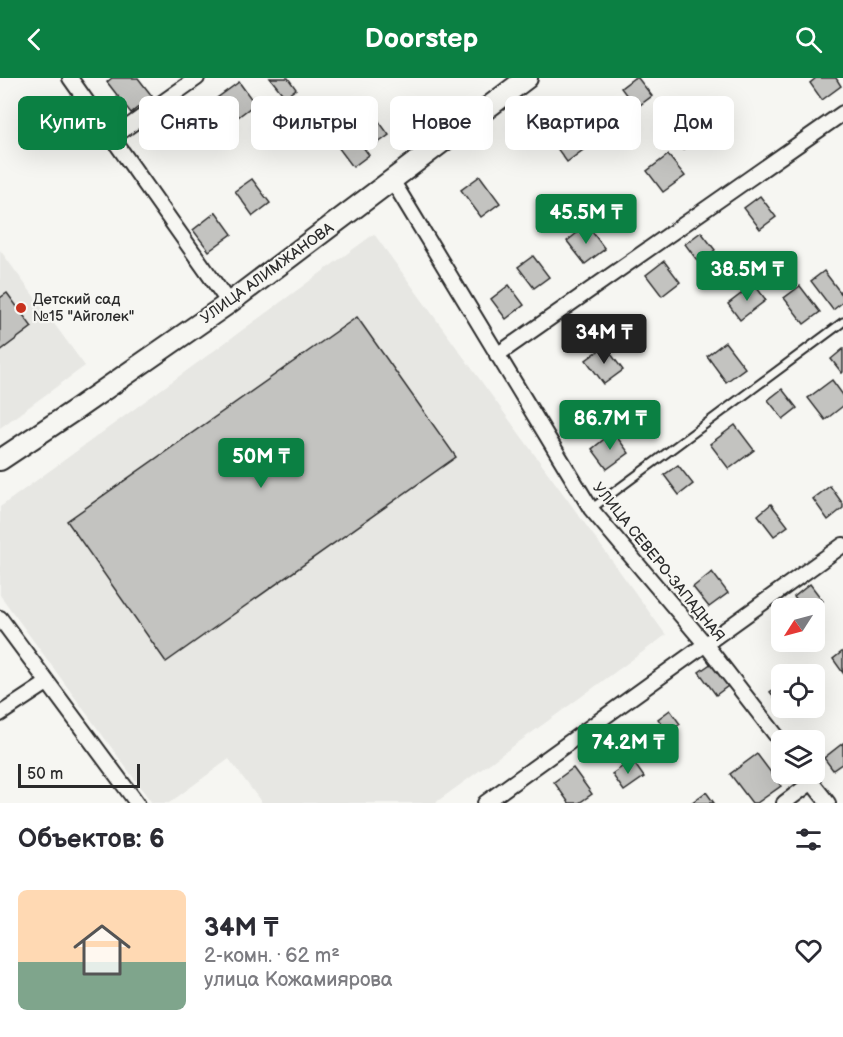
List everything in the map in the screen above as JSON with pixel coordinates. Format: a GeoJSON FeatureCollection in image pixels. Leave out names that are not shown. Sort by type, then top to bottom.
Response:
{"type":"FeatureCollection","features":[{"type":"Feature","properties":{"kind":"street"},"geometry":{"type":"LineString","coordinates":[[70,78],[83,96]]}},
{"type":"Feature","properties":{"kind":"street"},"geometry":{"type":"LineString","coordinates":[[127,127],[197,78]]}},
{"type":"Feature","properties":{"kind":"street","name":"УЛИЦА АЛИМЖАНОВА"},"geometry":{"type":"LineString","coordinates":[[0,460],[229,303],[527,78]]}},
{"type":"Feature","properties":{"kind":"street"},"geometry":{"type":"LineString","coordinates":[[497,355],[843,113]]}},
{"type":"Feature","properties":{"kind":"street"},"geometry":{"type":"LineString","coordinates":[[121,150],[229,303]]}},
{"type":"Feature","properties":{"kind":"street","name":"УЛИЦА СЕВЕРО-ЗАПАДНАЯ"},"geometry":{"type":"LineString","coordinates":[[392,180],[591,509],[706,645],[772,730]]}},
{"type":"Feature","properties":{"kind":"street"},"geometry":{"type":"LineString","coordinates":[[485,803],[843,545]]}},
{"type":"Feature","properties":{"kind":"street"},"geometry":{"type":"LineString","coordinates":[[0,618],[136,803]]}},
{"type":"Feature","properties":{"kind":"street"},"geometry":{"type":"LineString","coordinates":[[0,714],[47,683]]}},
{"type":"Feature","properties":{"kind":"street"},"geometry":{"type":"LineString","coordinates":[[784,803],[803,784]]}},
{"type":"Feature","properties":{"kind":"street"},"geometry":{"type":"LineString","coordinates":[[814,784],[828,803]]}},
{"type":"Feature","properties":{"kind":"lane"},"geometry":{"type":"LineString","coordinates":[[591,509],[843,322]]}},
{"type":"Feature","properties":{"kind":"shaded area"},"geometry":{"type":"Polygon","coordinates":[[[374,234],[666,635],[435,803],[262,803],[229,759],[169,803],[152,803],[0,595],[0,507],[374,234]]]}},
{"type":"Feature","properties":{"kind":"shaded area","name":"Детский сад №15 \"Айголек\""},"geometry":{"type":"Polygon","coordinates":[[[0,250],[85,366],[0,428],[0,250]]]}},
{"type":"Feature","properties":{"kind":"building"},"geometry":{"type":"Polygon","coordinates":[[[112,78],[138,78],[152,96],[139,96],[139,107],[131,113],[127,108],[127,96],[118,96],[107,82],[112,78]]]}},
{"type":"Feature","properties":{"kind":"building"},"geometry":{"type":"Polygon","coordinates":[[[270,78],[288,78],[296,89],[284,96],[270,78]]]}},
{"type":"Feature","properties":{"kind":"building"},"geometry":{"type":"Polygon","coordinates":[[[634,78],[638,78],[652,96],[641,104],[641,96],[627,96],[621,88],[634,78]]]}},
{"type":"Feature","properties":{"kind":"building"},"geometry":{"type":"Polygon","coordinates":[[[816,78],[836,78],[841,86],[822,100],[810,83],[816,78]]]}},
{"type":"Feature","properties":{"kind":"building"},"geometry":{"type":"Polygon","coordinates":[[[239,82],[251,98],[251,107],[239,116],[239,96],[220,96],[239,82]]]}},
{"type":"Feature","properties":{"kind":"building"},"geometry":{"type":"Polygon","coordinates":[[[378,120],[389,135],[378,143],[378,120]]]}},
{"type":"Feature","properties":{"kind":"building"},"geometry":{"type":"Polygon","coordinates":[[[340,150],[365,150],[369,155],[353,167],[340,150]]]}},
{"type":"Feature","properties":{"kind":"building"},"geometry":{"type":"Polygon","coordinates":[[[558,150],[583,150],[567,162],[558,150]]]}},
{"type":"Feature","properties":{"kind":"building"},"geometry":{"type":"Polygon","coordinates":[[[668,155],[685,176],[663,192],[647,171],[668,155]]]}},
{"type":"Feature","properties":{"kind":"building"},"geometry":{"type":"Polygon","coordinates":[[[480,176],[500,203],[481,217],[461,190],[480,176]]]}},
{"type":"Feature","properties":{"kind":"building"},"geometry":{"type":"Polygon","coordinates":[[[252,179],[270,203],[253,216],[235,191],[252,179]]]}},
{"type":"Feature","properties":{"kind":"building"},"geometry":{"type":"Polygon","coordinates":[[[760,196],[776,217],[760,229],[744,208],[760,196]]]}},
{"type":"Feature","properties":{"kind":"building"},"geometry":{"type":"Polygon","coordinates":[[[216,212],[232,234],[209,251],[193,230],[216,212]]]}},
{"type":"Feature","properties":{"kind":"building"},"geometry":{"type":"Polygon","coordinates":[[[587,225],[605,249],[585,264],[567,241],[587,225]]]}},
{"type":"Feature","properties":{"kind":"building"},"geometry":{"type":"Polygon","coordinates":[[[701,232],[715,250],[699,263],[685,244],[701,232]]]}},
{"type":"Feature","properties":{"kind":"building"},"geometry":{"type":"Polygon","coordinates":[[[533,256],[549,277],[534,288],[518,267],[533,256]]]}},
{"type":"Feature","properties":{"kind":"building"},"geometry":{"type":"Polygon","coordinates":[[[664,261],[680,282],[662,296],[646,275],[664,261]]]}},
{"type":"Feature","properties":{"kind":"building"},"geometry":{"type":"Polygon","coordinates":[[[824,271],[843,296],[843,302],[833,310],[811,281],[824,271]]]}},
{"type":"Feature","properties":{"kind":"building"},"geometry":{"type":"Polygon","coordinates":[[[754,284],[766,300],[740,320],[728,304],[754,284]]]}},
{"type":"Feature","properties":{"kind":"building"},"geometry":{"type":"Polygon","coordinates":[[[509,285],[524,305],[506,319],[491,299],[509,285]]]}},
{"type":"Feature","properties":{"kind":"building"},"geometry":{"type":"Polygon","coordinates":[[[800,286],[820,312],[804,324],[784,298],[800,286]]]}},
{"type":"Feature","properties":{"kind":"building"},"geometry":{"type":"Polygon","coordinates":[[[7,293],[32,327],[0,351],[0,298],[7,293]]]}},
{"type":"Feature","properties":{"kind":"building"},"geometry":{"type":"Polygon","coordinates":[[[357,317],[456,457],[166,662],[67,521],[357,317]]]}},
{"type":"Feature","properties":{"kind":"building"},"geometry":{"type":"Polygon","coordinates":[[[725,342],[745,368],[726,382],[707,356],[725,342]]]}},
{"type":"Feature","properties":{"kind":"building"},"geometry":{"type":"Polygon","coordinates":[[[605,346],[623,370],[604,384],[586,360],[605,346]]]}},
{"type":"Feature","properties":{"kind":"building"},"geometry":{"type":"Polygon","coordinates":[[[843,349],[843,372],[842,373],[831,359],[843,349]]]}},
{"type":"Feature","properties":{"kind":"building"},"geometry":{"type":"Polygon","coordinates":[[[832,380],[843,395],[843,406],[825,420],[808,398],[832,380]]]}},
{"type":"Feature","properties":{"kind":"building"},"geometry":{"type":"Polygon","coordinates":[[[782,389],[797,408],[783,419],[768,400],[782,389]]]}},
{"type":"Feature","properties":{"kind":"building"},"geometry":{"type":"Polygon","coordinates":[[[735,425],[754,450],[729,469],[710,444],[735,425]]]}},
{"type":"Feature","properties":{"kind":"building"},"geometry":{"type":"Polygon","coordinates":[[[613,432],[629,453],[607,469],[592,449],[613,432]]]}},
{"type":"Feature","properties":{"kind":"building"},"geometry":{"type":"Polygon","coordinates":[[[678,465],[693,484],[679,495],[664,475],[678,465]]]}},
{"type":"Feature","properties":{"kind":"building"},"geometry":{"type":"Polygon","coordinates":[[[830,486],[843,504],[843,508],[828,520],[813,499],[830,486]]]}},
{"type":"Feature","properties":{"kind":"building"},"geometry":{"type":"Polygon","coordinates":[[[771,504],[788,526],[774,536],[758,515],[771,504]]]}},
{"type":"Feature","properties":{"kind":"building"},"geometry":{"type":"Polygon","coordinates":[[[712,572],[728,593],[709,607],[693,587],[712,572]]]}},
{"type":"Feature","properties":{"kind":"building"},"geometry":{"type":"Polygon","coordinates":[[[810,584],[821,598],[795,598],[810,584]]]}},
{"type":"Feature","properties":{"kind":"building"},"geometry":{"type":"Polygon","coordinates":[[[843,651],[843,673],[833,659],[843,651]]]}},
{"type":"Feature","properties":{"kind":"building"},"geometry":{"type":"Polygon","coordinates":[[[712,663],[728,686],[716,695],[699,672],[712,663]]]}},
{"type":"Feature","properties":{"kind":"building"},"geometry":{"type":"Polygon","coordinates":[[[670,710],[680,724],[668,733],[658,719],[670,710]]]}},
{"type":"Feature","properties":{"kind":"building"},"geometry":{"type":"Polygon","coordinates":[[[843,743],[843,763],[833,770],[825,757],[843,743]]]}},
{"type":"Feature","properties":{"kind":"building"},"geometry":{"type":"Polygon","coordinates":[[[757,754],[771,773],[771,784],[781,786],[757,803],[752,803],[730,774],[757,754]]]}},
{"type":"Feature","properties":{"kind":"building"},"geometry":{"type":"Polygon","coordinates":[[[632,760],[644,777],[624,791],[612,774],[632,760]]]}},
{"type":"Feature","properties":{"kind":"building"},"geometry":{"type":"Polygon","coordinates":[[[573,768],[592,794],[579,803],[569,803],[554,782],[573,768]]]}},
{"type":"Feature","properties":{"kind":"building"},"geometry":{"type":"Polygon","coordinates":[[[706,792],[714,803],[691,803],[706,792]]]}},
{"type":"Feature","properties":{"kind":"place","name":"Детский сад №15 \"Айголек\""},"geometry":{"type":"Point","coordinates":[21,308]}}]}
